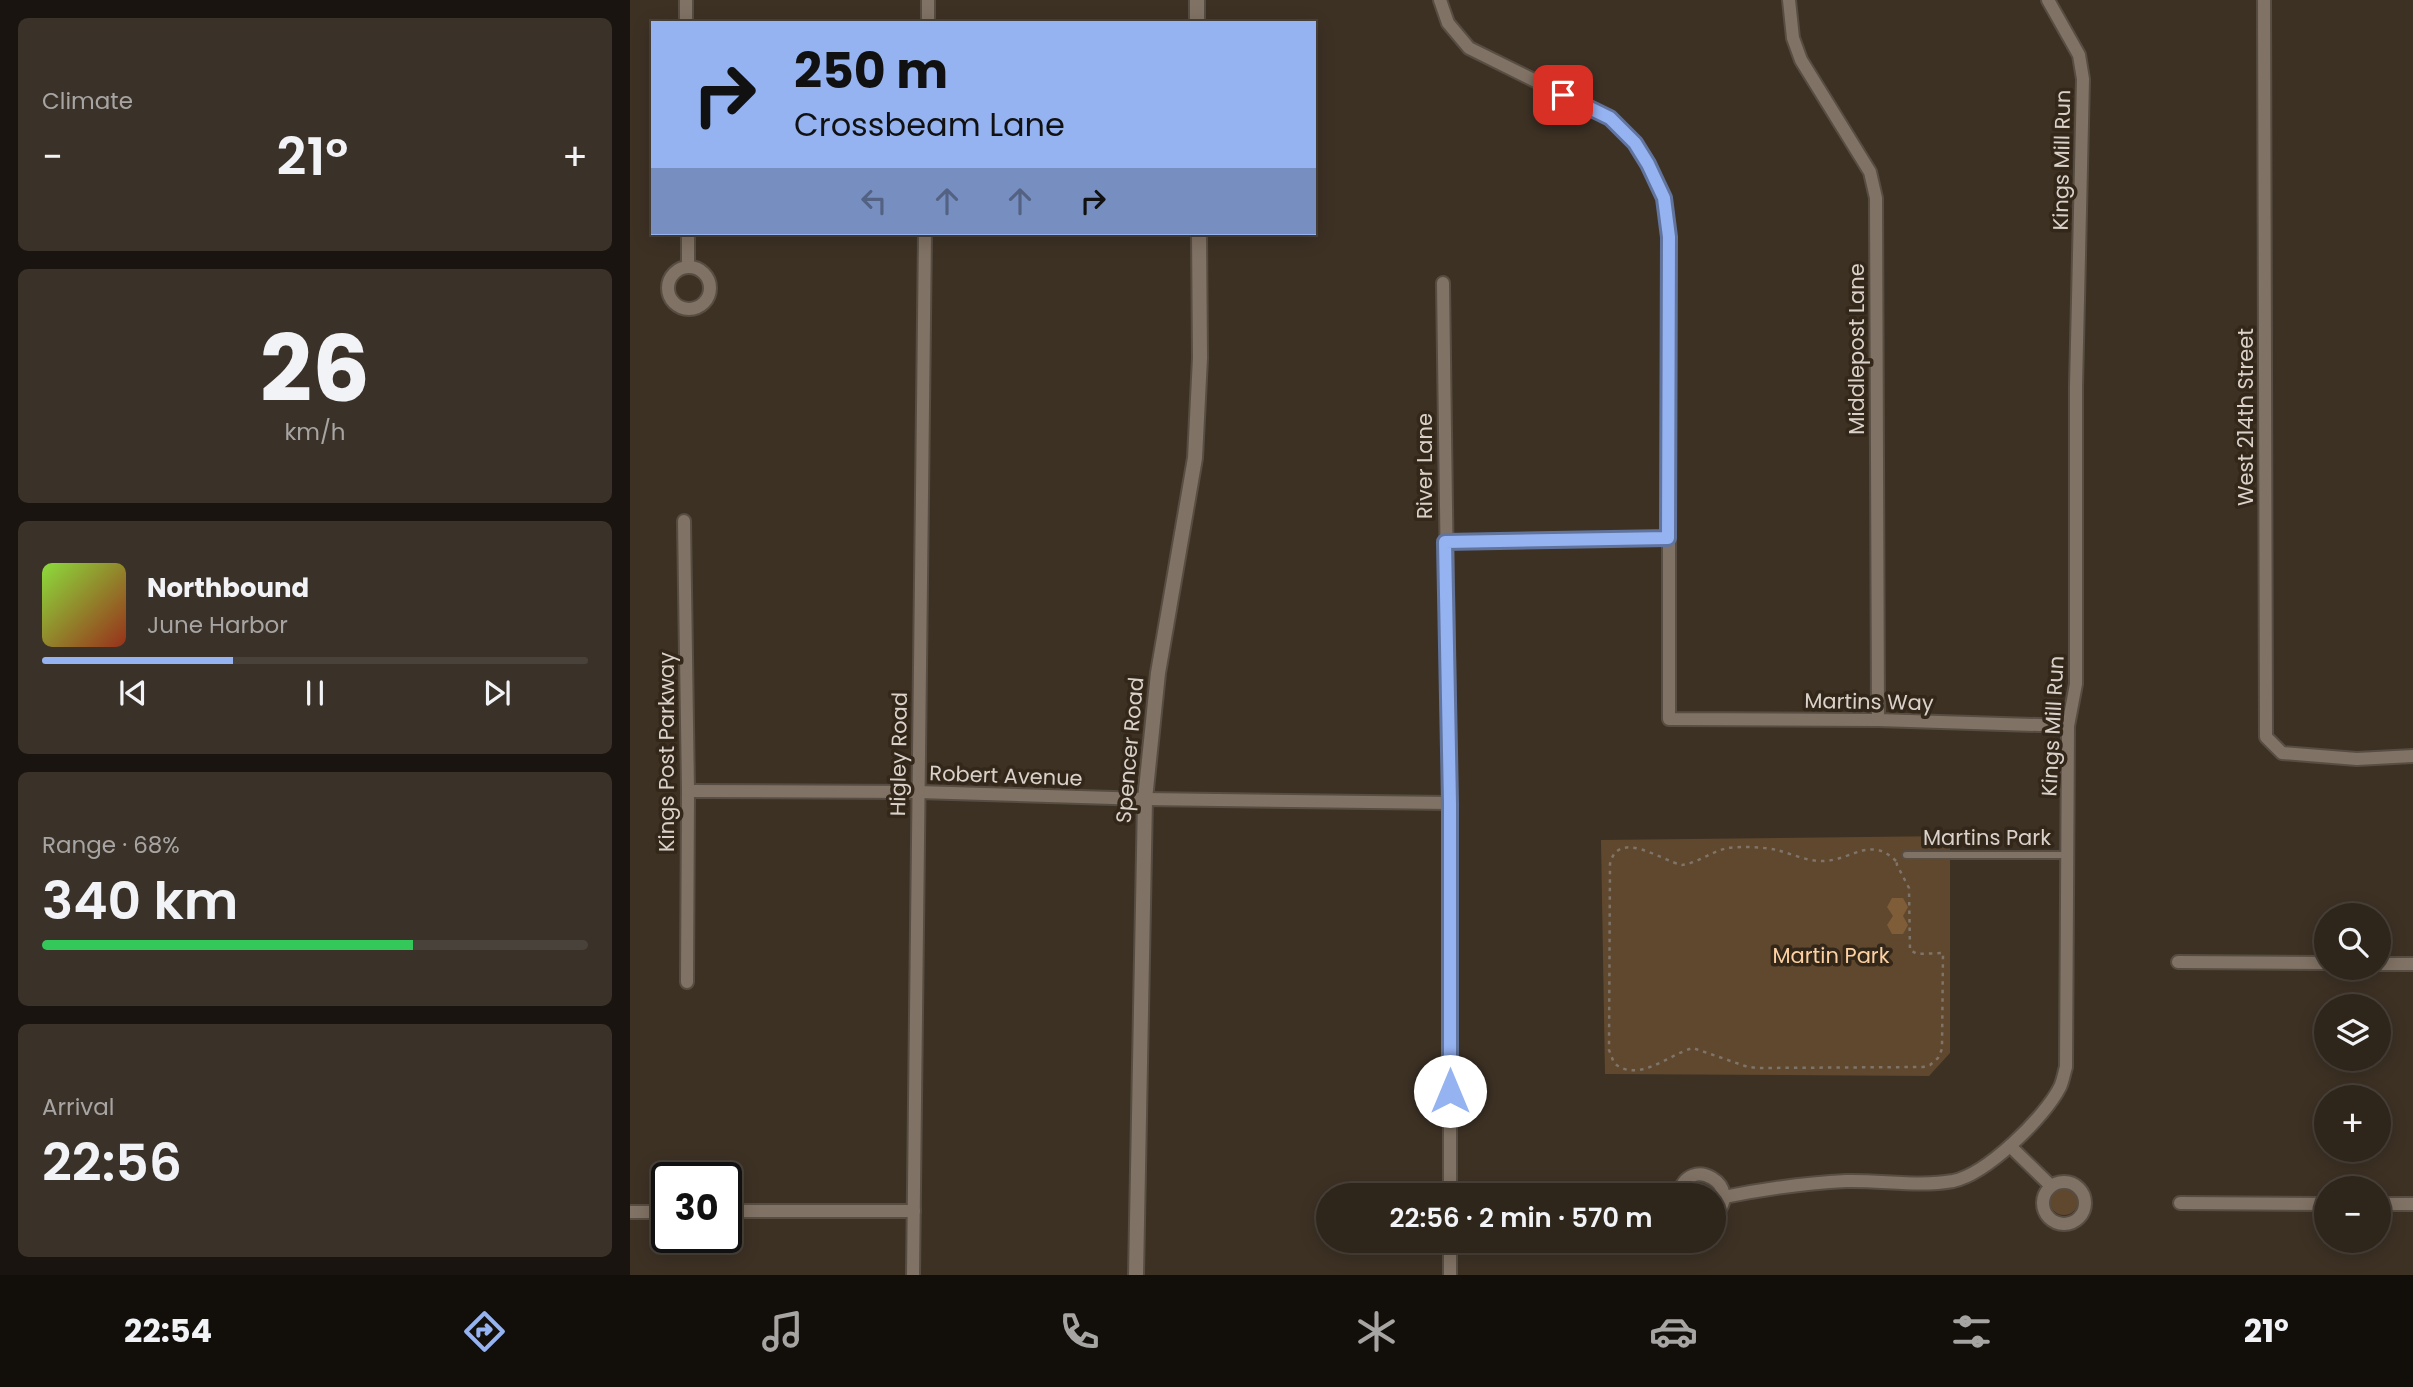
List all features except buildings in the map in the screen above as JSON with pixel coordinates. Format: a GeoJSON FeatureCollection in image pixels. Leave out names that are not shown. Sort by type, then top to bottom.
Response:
{"type":"FeatureCollection","features":[{"type":"Feature","properties":{"kind":"street"},"geometry":{"type":"LineString","coordinates":[[686,0],[686,21]]}},
{"type":"Feature","properties":{"kind":"street"},"geometry":{"type":"LineString","coordinates":[[928,0],[928,21]]}},
{"type":"Feature","properties":{"kind":"street"},"geometry":{"type":"LineString","coordinates":[[1197,0],[1197,21]]}},
{"type":"Feature","properties":{"kind":"street"},"geometry":{"type":"LineString","coordinates":[[1440,0],[1448,23],[1469,48],[1610,118],[1635,143],[1664,198],[1669,237],[1668,538],[1445,542]]}},
{"type":"Feature","properties":{"kind":"street","name":"Middlepost Lane"},"geometry":{"type":"LineString","coordinates":[[1789,0],[1793,37],[1801,61],[1870,172],[1876,198],[1878,720]]}},
{"type":"Feature","properties":{"kind":"street","name":"Kings Mill Run"},"geometry":{"type":"LineString","coordinates":[[1726,1197],[1778,1187],[1846,1181],[1954,1181],[1977,1172],[2010,1146],[2060,1087],[2066,1067],[2068,726],[2077,684],[2076,387],[2083,79],[2079,55],[2048,0]]}},
{"type":"Feature","properties":{"kind":"street","name":"West 214th Street"},"geometry":{"type":"LineString","coordinates":[[2264,0],[2266,737],[2282,753],[2357,759],[2413,756]]}},
{"type":"Feature","properties":{"kind":"street"},"geometry":{"type":"LineString","coordinates":[[688,235],[688,265]]}},
{"type":"Feature","properties":{"kind":"street","name":"Higley Road"},"geometry":{"type":"LineString","coordinates":[[913,1275],[925,235]]}},
{"type":"Feature","properties":{"kind":"street","name":"Spencer Road"},"geometry":{"type":"LineString","coordinates":[[1136,1275],[1145,799],[1158,673],[1195,458],[1200,358],[1199,235]]}},
{"type":"Feature","properties":{"kind":"street","name":"River Lane"},"geometry":{"type":"LineString","coordinates":[[1443,283],[1450,803],[1450,1183]]}},
{"type":"Feature","properties":{"kind":"street","name":"Kings Post Parkway"},"geometry":{"type":"LineString","coordinates":[[684,522],[688,792],[687,982]]}},
{"type":"Feature","properties":{"kind":"street","name":"Martins Way"},"geometry":{"type":"LineString","coordinates":[[1668,538],[1670,719],[1878,720],[2068,726]]}},
{"type":"Feature","properties":{"kind":"street","name":"Robert Avenue"},"geometry":{"type":"LineString","coordinates":[[688,792],[918,792],[1145,799],[1450,803]]}},
{"type":"Feature","properties":{"kind":"street"},"geometry":{"type":"LineString","coordinates":[[2178,962],[2314,963]]}},
{"type":"Feature","properties":{"kind":"street"},"geometry":{"type":"LineString","coordinates":[[2391,964],[2413,964]]}},
{"type":"Feature","properties":{"kind":"street"},"geometry":{"type":"LineString","coordinates":[[2010,1146],[2051,1186]]}},
{"type":"Feature","properties":{"kind":"street"},"geometry":{"type":"LineString","coordinates":[[1684,1183],[1700,1174],[1720,1183]]}},
{"type":"Feature","properties":{"kind":"street"},"geometry":{"type":"LineString","coordinates":[[2180,1203],[2314,1204]]}},
{"type":"Feature","properties":{"kind":"street"},"geometry":{"type":"LineString","coordinates":[[2391,1204],[2413,1204]]}},
{"type":"Feature","properties":{"kind":"street"},"geometry":{"type":"LineString","coordinates":[[742,1212],[914,1211]]}},
{"type":"Feature","properties":{"kind":"street"},"geometry":{"type":"LineString","coordinates":[[630,1212],[651,1212]]}},
{"type":"Feature","properties":{"kind":"street"},"geometry":{"type":"LineString","coordinates":[[1450,1253],[1450,1275]]}},
{"type":"Feature","properties":{"kind":"lane","name":"Martins Park"},"geometry":{"type":"LineString","coordinates":[[1906,855],[2068,855]]}},
{"type":"Feature","properties":{"kind":"path"},"geometry":{"type":"LineString","coordinates":[[1896,853],[1896,861],[1909,888],[1910,950],[1917,954],[1943,953],[1942,1049],[1941,1055],[1930,1065],[1904,1068],[1758,1068],[1693,1048],[1653,1067],[1625,1069],[1614,1063],[1609,1050],[1609,864],[1618,850],[1638,848],[1682,865],[1727,848],[1774,849],[1815,861],[1825,861],[1874,848],[1883,850],[1896,861]]}},
{"type":"Feature","properties":{"kind":"green space","name":"Martin Park"},"geometry":{"type":"Polygon","coordinates":[[[1950,836],[1950,1053],[1929,1076],[1605,1074],[1601,840],[1950,836]]]}},
{"type":"Feature","properties":{"kind":"green space"},"geometry":{"type":"Polygon","coordinates":[[[2064,1187],[2074,1191],[2078,1201],[2074,1211],[2064,1215],[2054,1211],[2050,1201],[2054,1191],[2064,1187]]]}},
{"type":"Feature","properties":{"kind":"route"},"geometry":{"type":"LineString","coordinates":[[1450,1091],[1450,803],[1445,542],[1668,538],[1669,237],[1664,198],[1635,143],[1610,118],[1563,95]]}}]}
